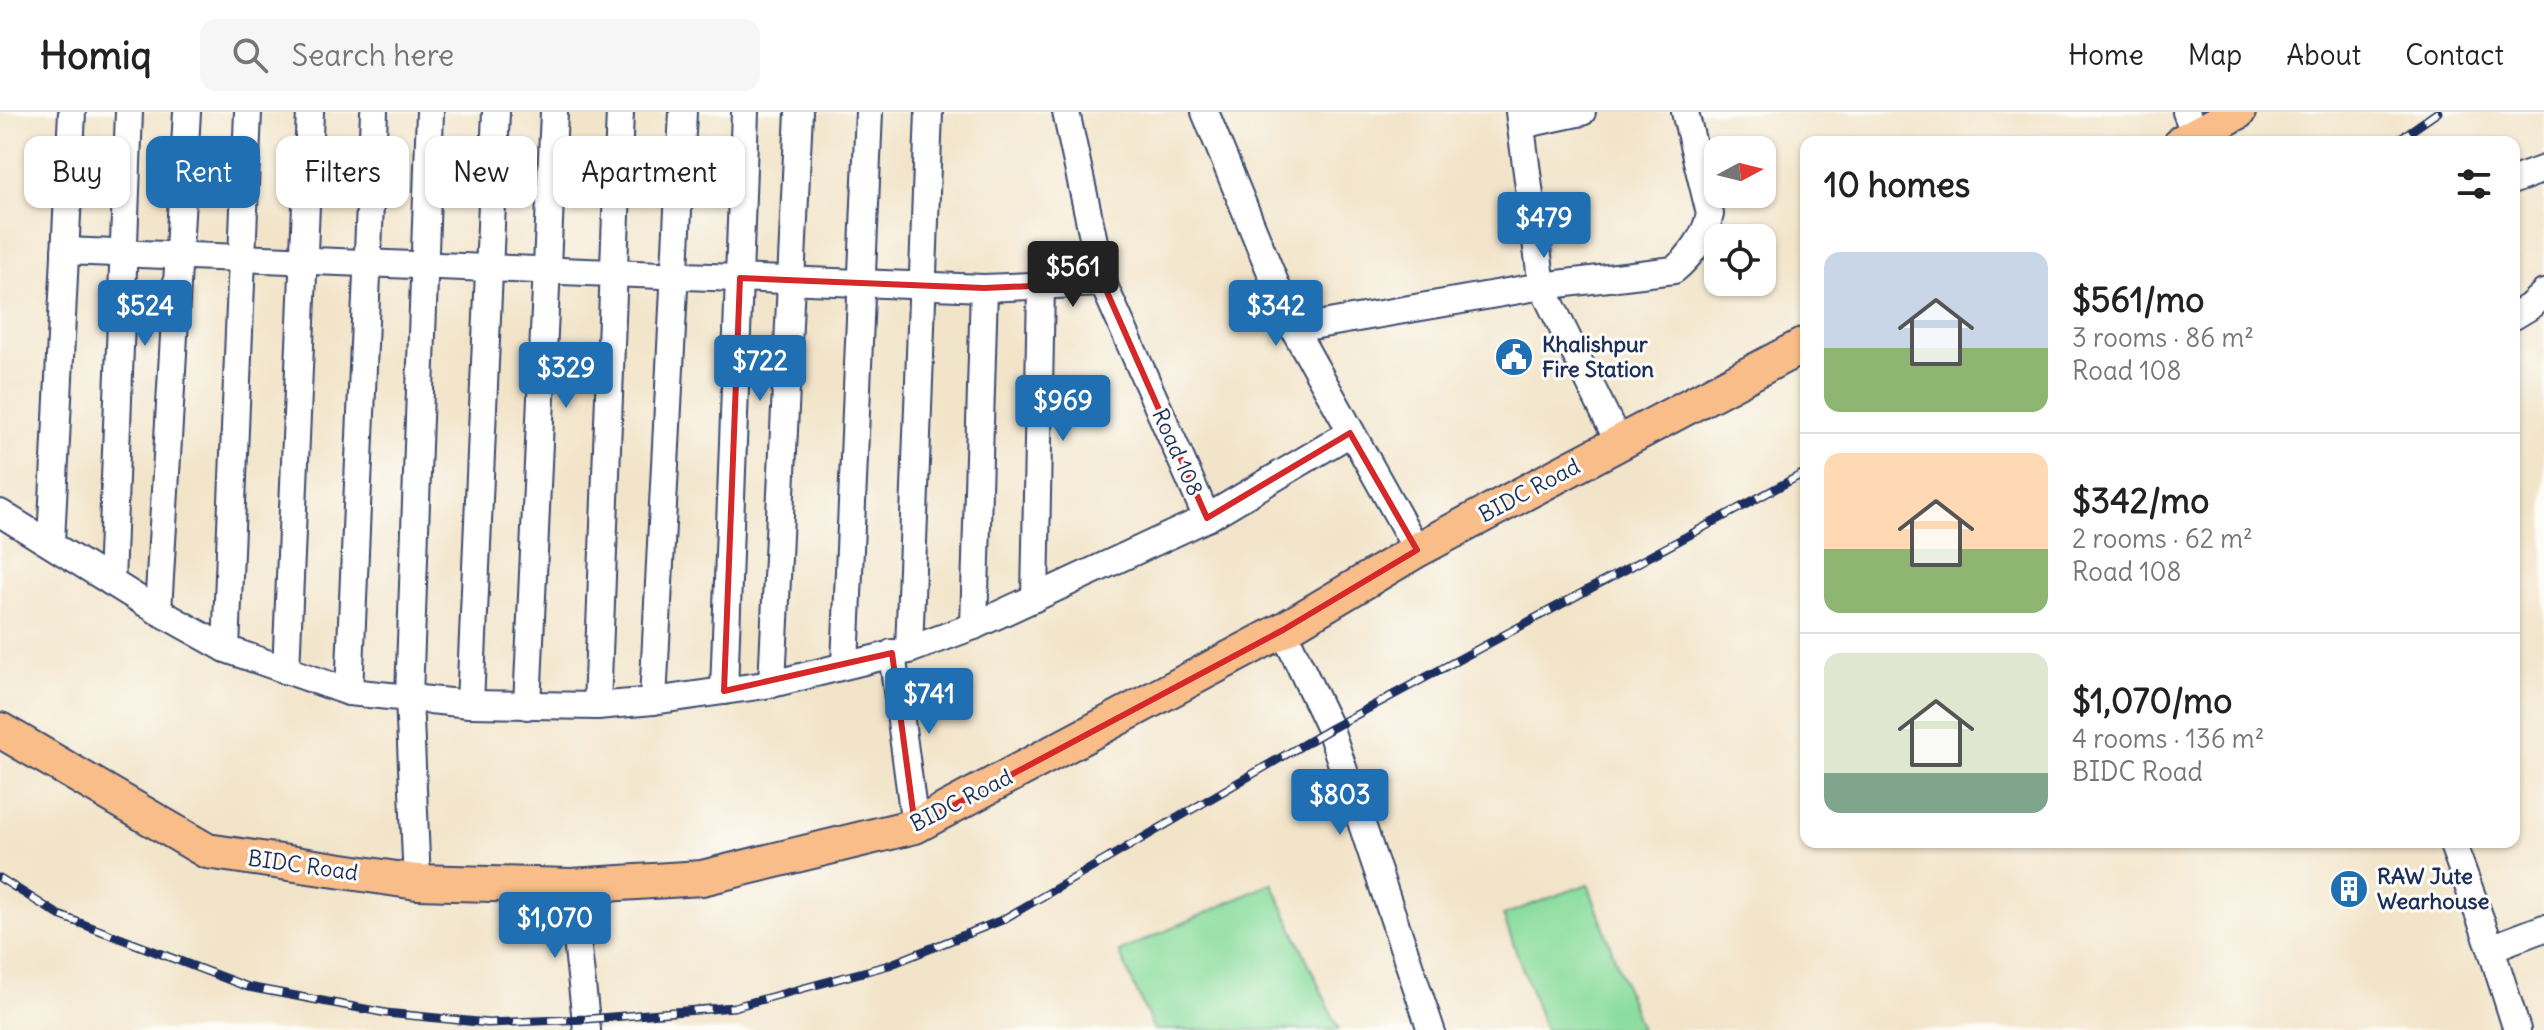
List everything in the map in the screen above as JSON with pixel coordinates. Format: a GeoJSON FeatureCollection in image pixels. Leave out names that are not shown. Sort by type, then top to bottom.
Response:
{"type":"FeatureCollection","features":[{"type":"Feature","properties":{"kind":"main road"},"geometry":{"type":"LineString","coordinates":[[2190,133],[2238,112]]}},
{"type":"Feature","properties":{"kind":"main road","name":"BIDC Road"},"geometry":{"type":"LineString","coordinates":[[0,730],[207,851],[417,882],[571,886],[702,878],[915,826],[1283,630],[1417,550],[1800,347]]}},
{"type":"Feature","properties":{"kind":"street"},"geometry":{"type":"LineString","coordinates":[[51,542],[72,112]]}},
{"type":"Feature","properties":{"kind":"street"},"geometry":{"type":"LineString","coordinates":[[111,582],[129,112]]}},
{"type":"Feature","properties":{"kind":"street"},"geometry":{"type":"LineString","coordinates":[[158,611],[187,112]]}},
{"type":"Feature","properties":{"kind":"street"},"geometry":{"type":"LineString","coordinates":[[226,649],[248,112]]}},
{"type":"Feature","properties":{"kind":"street"},"geometry":{"type":"LineString","coordinates":[[286,671],[310,112]]}},
{"type":"Feature","properties":{"kind":"street"},"geometry":{"type":"LineString","coordinates":[[349,692],[374,112]]}},
{"type":"Feature","properties":{"kind":"street"},"geometry":{"type":"LineString","coordinates":[[417,882],[409,697],[430,112]]}},
{"type":"Feature","properties":{"kind":"street"},"geometry":{"type":"LineString","coordinates":[[470,704],[496,112]]}},
{"type":"Feature","properties":{"kind":"street"},"geometry":{"type":"LineString","coordinates":[[527,706],[554,112]]}},
{"type":"Feature","properties":{"kind":"street"},"geometry":{"type":"LineString","coordinates":[[597,706],[620,112]]}},
{"type":"Feature","properties":{"kind":"street"},"geometry":{"type":"LineString","coordinates":[[653,701],[683,112]]}},
{"type":"Feature","properties":{"kind":"street"},"geometry":{"type":"LineString","coordinates":[[724,691],[745,112]]}},
{"type":"Feature","properties":{"kind":"street"},"geometry":{"type":"LineString","coordinates":[[772,684],[799,112]]}},
{"type":"Feature","properties":{"kind":"street"},"geometry":{"type":"LineString","coordinates":[[845,664],[869,112]]}},
{"type":"Feature","properties":{"kind":"street"},"geometry":{"type":"LineString","coordinates":[[915,826],[900,651],[923,285],[929,112]]}},
{"type":"Feature","properties":{"kind":"street","name":"Road 108"},"geometry":{"type":"LineString","coordinates":[[1066,112],[1103,283],[1207,518]]}},
{"type":"Feature","properties":{"kind":"street"},"geometry":{"type":"LineString","coordinates":[[1205,112],[1294,329],[1417,550]]}},
{"type":"Feature","properties":{"kind":"street"},"geometry":{"type":"LineString","coordinates":[[1582,112],[1520,118],[1542,286],[1619,443]]}},
{"type":"Feature","properties":{"kind":"street"},"geometry":{"type":"LineString","coordinates":[[1294,329],[1542,286],[1674,270],[1707,229],[1710,214],[1685,112]]}},
{"type":"Feature","properties":{"kind":"street"},"geometry":{"type":"LineString","coordinates":[[2520,178],[2544,169]]}},
{"type":"Feature","properties":{"kind":"street"},"geometry":{"type":"LineString","coordinates":[[65,251],[984,288],[1103,283]]}},
{"type":"Feature","properties":{"kind":"street"},"geometry":{"type":"LineString","coordinates":[[1035,598],[1041,286]]}},
{"type":"Feature","properties":{"kind":"street"},"geometry":{"type":"LineString","coordinates":[[974,626],[984,288]]}},
{"type":"Feature","properties":{"kind":"street"},"geometry":{"type":"LineString","coordinates":[[2520,312],[2544,293]]}},
{"type":"Feature","properties":{"kind":"street"},"geometry":{"type":"LineString","coordinates":[[0,513],[158,611],[226,649],[349,692],[470,704],[597,706],[772,684],[900,651],[974,626],[1207,518],[1350,433]]}},
{"type":"Feature","properties":{"kind":"street"},"geometry":{"type":"LineString","coordinates":[[1283,630],[1330,729],[1431,1030]]}},
{"type":"Feature","properties":{"kind":"street"},"geometry":{"type":"LineString","coordinates":[[2454,848],[2517,1030]]}},
{"type":"Feature","properties":{"kind":"street"},"geometry":{"type":"LineString","coordinates":[[571,886],[587,1030]]}},
{"type":"Feature","properties":{"kind":"street"},"geometry":{"type":"LineString","coordinates":[[2491,948],[2544,928]]}},
{"type":"Feature","properties":{"kind":"highlighted area"},"geometry":{"type":"Polygon","coordinates":[[[740,278],[984,288],[1103,283],[1207,518],[1350,433],[1417,550],[1283,630],[915,826],[892,653],[724,691],[740,278]]]}},
{"type":"Feature","properties":{"kind":"green space"},"geometry":{"type":"Polygon","coordinates":[[[1272,883],[1339,1030],[1154,1030],[1119,952],[1272,883]]]}},
{"type":"Feature","properties":{"kind":"green space"},"geometry":{"type":"Polygon","coordinates":[[[1588,884],[1641,1030],[1545,1030],[1503,915],[1588,884]]]}},
{"type":"Feature","properties":{"kind":"railway"},"geometry":{"type":"LineString","coordinates":[[2404,136],[2438,112]]}},
{"type":"Feature","properties":{"kind":"railway"},"geometry":{"type":"LineString","coordinates":[[0,878],[59,915],[248,987],[386,1013],[488,1023],[587,1019],[734,1007],[889,965],[1002,920],[1330,729],[1800,475]]}},
{"type":"Feature","properties":{"kind":"place","name":"Khalishpur Fire Station"},"geometry":{"type":"Point","coordinates":[1514,357]}},
{"type":"Feature","properties":{"kind":"place","name":"RAW Jute Wearhouse"},"geometry":{"type":"Point","coordinates":[2349,889]}}]}
